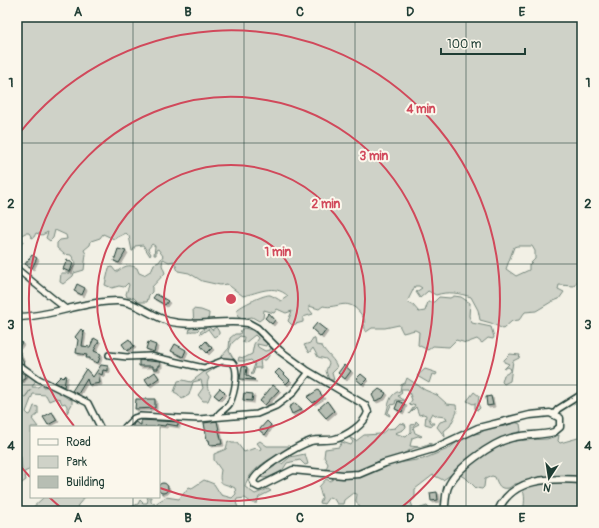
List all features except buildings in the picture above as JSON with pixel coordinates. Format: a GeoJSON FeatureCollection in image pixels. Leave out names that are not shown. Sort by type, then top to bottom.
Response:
{"type":"FeatureCollection","features":[{"type":"Feature","properties":{"kind":"street"},"geometry":{"type":"LineString","coordinates":[[17,269],[66,309]]}},
{"type":"Feature","properties":{"kind":"street"},"geometry":{"type":"LineString","coordinates":[[17,317],[119,301],[131,304],[165,320],[178,323],[248,323],[257,328],[280,351],[309,372],[363,403],[368,410],[366,417],[343,436],[334,439],[306,443],[266,467],[255,476],[253,484],[256,487],[262,487],[282,475],[299,470],[359,474],[385,463],[433,449],[482,427],[530,414],[554,414],[561,421],[560,427],[554,432],[504,440],[490,448],[461,470],[453,478],[448,487],[444,511]]}},
{"type":"Feature","properties":{"kind":"street"},"geometry":{"type":"LineString","coordinates":[[109,355],[124,357],[150,356],[204,368],[222,361],[232,362],[236,369],[231,398],[229,404],[218,414],[217,417]]}},
{"type":"Feature","properties":{"kind":"street"},"geometry":{"type":"LineString","coordinates":[[17,366],[22,367],[39,379],[89,404],[100,426]]}},
{"type":"Feature","properties":{"kind":"street"},"geometry":{"type":"LineString","coordinates":[[126,426],[134,418],[140,416],[155,415],[189,419],[253,414],[271,408],[292,394],[309,372]]}},
{"type":"Feature","properties":{"kind":"street"},"geometry":{"type":"LineString","coordinates":[[554,414],[558,409],[582,394]]}},
{"type":"Feature","properties":{"kind":"street"},"geometry":{"type":"LineString","coordinates":[[498,511],[508,496],[522,485],[548,479],[582,480]]}},
{"type":"Feature","properties":{"kind":"green space"},"geometry":{"type":"Polygon","coordinates":[[[17,17],[582,17],[582,258],[579,258],[578,260],[582,264],[582,279],[579,279],[574,286],[559,285],[558,289],[564,292],[559,299],[536,311],[525,312],[519,320],[512,321],[503,329],[491,323],[480,320],[478,310],[471,297],[449,293],[436,295],[428,291],[420,298],[416,292],[422,288],[415,286],[407,302],[413,305],[419,312],[425,311],[428,302],[434,302],[439,297],[461,297],[470,303],[469,316],[472,323],[491,327],[494,337],[493,339],[488,338],[482,343],[477,339],[466,343],[456,340],[449,347],[433,346],[428,350],[418,345],[419,332],[415,330],[403,333],[399,325],[385,328],[372,328],[366,332],[363,317],[358,310],[348,304],[328,307],[323,306],[319,309],[309,306],[309,309],[313,314],[303,317],[303,322],[292,325],[288,321],[292,311],[286,313],[277,309],[274,313],[264,310],[263,318],[259,321],[252,317],[241,319],[238,317],[237,310],[263,296],[270,295],[281,301],[288,296],[283,292],[272,289],[243,296],[227,284],[220,285],[202,281],[189,273],[178,271],[174,261],[169,262],[163,259],[162,265],[165,273],[152,287],[152,292],[149,295],[147,302],[138,302],[134,298],[127,297],[126,294],[129,285],[128,283],[124,287],[119,286],[112,288],[105,285],[109,268],[112,267],[116,272],[126,266],[131,266],[137,268],[139,273],[144,275],[152,270],[154,264],[159,262],[163,256],[158,249],[156,250],[156,255],[154,255],[155,246],[152,244],[148,249],[151,254],[150,256],[143,245],[135,246],[132,251],[129,236],[126,233],[114,239],[103,234],[100,238],[91,241],[90,245],[84,250],[86,254],[84,270],[74,273],[73,276],[63,284],[60,282],[61,273],[70,273],[76,263],[71,255],[64,254],[57,248],[57,243],[60,240],[67,239],[66,235],[55,230],[53,238],[50,241],[46,238],[48,232],[42,235],[36,233],[32,238],[29,233],[25,233],[22,235],[23,242],[17,250],[17,17]],[[532,246],[514,247],[506,269],[516,276],[529,270],[529,265],[535,259],[535,251],[532,246]]]}},
{"type":"Feature","properties":{"kind":"green space"},"geometry":{"type":"Polygon","coordinates":[[[193,309],[209,313],[209,326],[212,330],[216,327],[219,334],[214,337],[208,329],[201,334],[200,332],[204,329],[201,327],[197,331],[192,331],[189,333],[190,328],[194,327],[193,309]]]}},
{"type":"Feature","properties":{"kind":"green space"},"geometry":{"type":"Polygon","coordinates":[[[244,328],[252,330],[267,343],[266,346],[257,344],[258,347],[265,351],[270,350],[272,346],[274,348],[266,360],[260,360],[261,368],[255,368],[253,374],[251,375],[255,364],[251,360],[238,361],[239,357],[244,358],[252,354],[254,344],[258,338],[255,335],[245,343],[243,342],[244,337],[240,336],[232,343],[229,351],[233,358],[227,361],[232,366],[221,364],[206,374],[209,378],[207,386],[211,394],[208,401],[203,401],[198,395],[203,388],[201,380],[193,382],[189,395],[182,399],[174,392],[178,381],[183,380],[191,382],[204,372],[219,364],[222,356],[229,348],[230,338],[235,334],[240,334],[241,330],[244,328]]]}},
{"type":"Feature","properties":{"kind":"green space"},"geometry":{"type":"Polygon","coordinates":[[[313,338],[315,339],[316,345],[322,346],[336,365],[337,368],[332,373],[334,380],[329,380],[326,371],[329,363],[326,359],[318,357],[313,348],[309,353],[304,345],[310,343],[313,338]]]}},
{"type":"Feature","properties":{"kind":"green space"},"geometry":{"type":"Polygon","coordinates":[[[510,354],[520,355],[519,358],[513,361],[510,381],[504,384],[502,382],[504,375],[511,369],[508,367],[504,369],[509,364],[504,362],[504,360],[510,354]]]}},
{"type":"Feature","properties":{"kind":"green space"},"geometry":{"type":"Polygon","coordinates":[[[425,369],[437,373],[436,375],[432,374],[429,383],[417,376],[425,369]]]}},
{"type":"Feature","properties":{"kind":"green space"},"geometry":{"type":"Polygon","coordinates":[[[28,375],[36,380],[32,387],[38,387],[43,383],[43,387],[51,387],[72,400],[72,404],[67,413],[67,406],[65,403],[62,404],[60,399],[56,398],[49,401],[46,395],[33,394],[26,412],[29,415],[31,414],[34,406],[38,407],[38,414],[32,419],[37,426],[30,426],[30,469],[24,472],[26,480],[17,485],[17,472],[22,471],[21,457],[17,454],[17,418],[21,403],[31,389],[25,397],[17,395],[22,383],[28,375]]]}},
{"type":"Feature","properties":{"kind":"green space"},"geometry":{"type":"Polygon","coordinates":[[[407,378],[425,390],[437,395],[447,404],[456,405],[457,412],[450,426],[444,431],[445,437],[437,427],[440,422],[447,420],[446,417],[437,416],[432,413],[429,418],[431,423],[434,423],[432,426],[425,424],[426,415],[419,415],[416,407],[409,414],[415,405],[414,404],[411,406],[409,404],[412,400],[408,389],[401,389],[402,393],[398,396],[405,401],[396,400],[395,404],[391,405],[388,412],[390,416],[386,414],[391,397],[400,391],[401,385],[405,383],[407,378]]]}},
{"type":"Feature","properties":{"kind":"green space"},"geometry":{"type":"Polygon","coordinates":[[[474,392],[479,396],[478,404],[480,408],[478,410],[475,409],[475,403],[473,404],[467,401],[474,392]]]}},
{"type":"Feature","properties":{"kind":"green space"},"geometry":{"type":"Polygon","coordinates":[[[416,421],[419,424],[413,427],[415,433],[422,436],[412,438],[410,446],[419,447],[431,443],[431,445],[414,448],[397,457],[398,463],[423,459],[448,449],[465,436],[480,433],[488,428],[506,426],[515,422],[520,424],[521,430],[519,435],[522,440],[547,439],[559,435],[558,441],[560,443],[578,438],[582,433],[582,511],[523,511],[523,490],[519,484],[515,484],[509,488],[503,488],[499,486],[495,477],[492,476],[485,479],[484,487],[482,489],[476,488],[467,479],[455,472],[443,480],[433,475],[415,489],[415,498],[411,502],[413,508],[418,509],[427,506],[432,511],[362,511],[356,501],[357,494],[353,493],[344,500],[343,504],[337,504],[334,499],[329,497],[324,504],[320,503],[322,498],[319,487],[326,479],[330,481],[333,479],[325,471],[328,464],[324,457],[325,449],[339,447],[342,442],[351,445],[353,442],[349,437],[356,441],[364,435],[381,434],[387,429],[395,428],[400,423],[405,424],[406,427],[395,433],[406,437],[411,432],[411,425],[415,424],[416,421]]]}},
{"type":"Feature","properties":{"kind":"green space"},"geometry":{"type":"Polygon","coordinates":[[[228,441],[237,443],[244,452],[255,448],[260,450],[261,448],[257,443],[260,441],[267,446],[289,446],[289,449],[276,457],[278,463],[282,464],[290,457],[305,454],[308,464],[305,465],[300,460],[287,463],[282,471],[264,478],[260,477],[275,466],[274,462],[270,459],[258,467],[248,479],[245,487],[255,494],[268,489],[271,491],[259,497],[257,503],[252,503],[245,498],[237,499],[236,502],[238,508],[255,511],[129,511],[133,506],[138,504],[140,500],[143,503],[147,503],[147,498],[151,498],[151,502],[155,504],[166,497],[179,499],[189,487],[192,488],[204,480],[214,484],[221,495],[232,498],[236,494],[235,488],[221,482],[221,470],[214,460],[214,454],[226,449],[228,441]]]}},
{"type":"Feature","properties":{"kind":"green space"},"geometry":{"type":"Polygon","coordinates":[[[43,498],[84,498],[78,505],[76,511],[29,511],[43,498]]]}}]}
